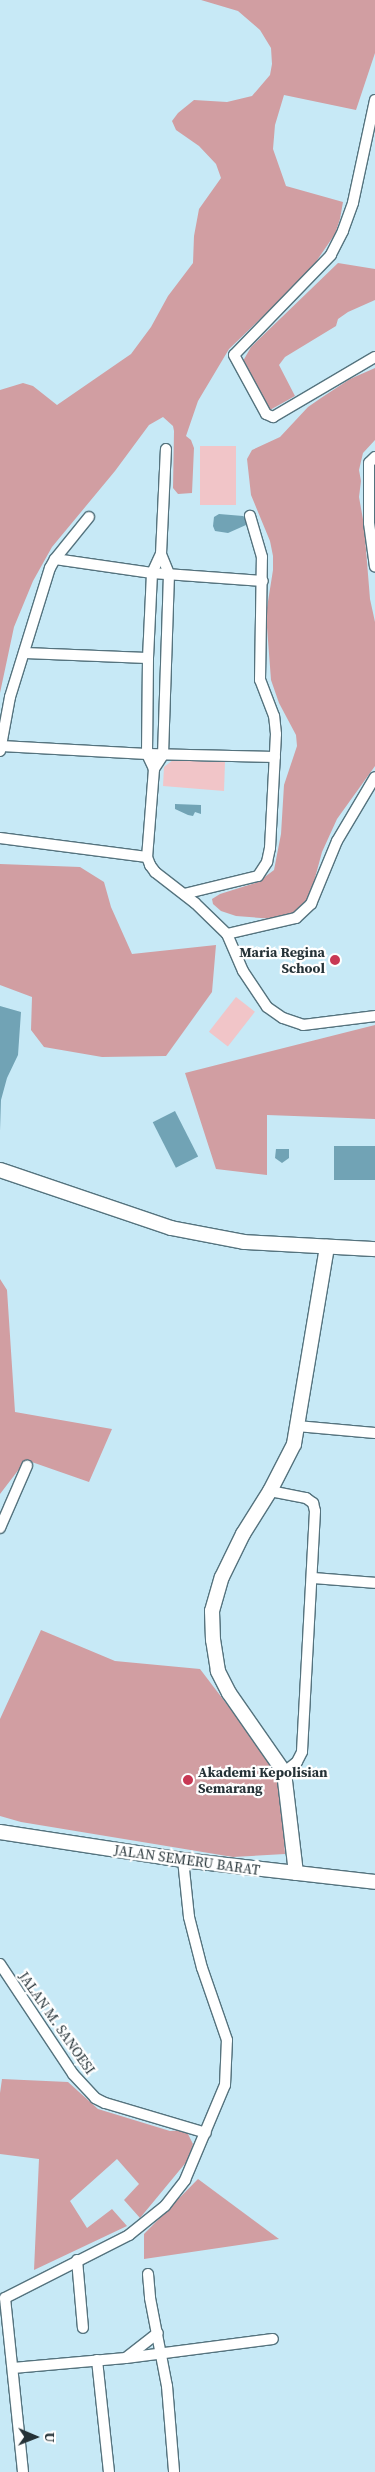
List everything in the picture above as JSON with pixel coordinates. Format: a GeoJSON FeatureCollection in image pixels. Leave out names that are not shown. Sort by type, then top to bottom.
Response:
{"type":"FeatureCollection","features":[{"type":"Feature","properties":{"kind":"street"},"geometry":{"type":"LineString","coordinates":[[375,100],[353,203],[343,231],[331,255],[234,355],[266,414],[273,418],[375,357]]}},
{"type":"Feature","properties":{"kind":"street"},"geometry":{"type":"LineString","coordinates":[[154,769],[147,754],[148,658],[152,573],[161,554],[166,449]]}},
{"type":"Feature","properties":{"kind":"street"},"geometry":{"type":"LineString","coordinates":[[375,457],[369,463],[372,475],[369,523],[375,567]]}},
{"type":"Feature","properties":{"kind":"street"},"geometry":{"type":"LineString","coordinates":[[89,516],[50,568],[10,697],[0,749],[275,757]]}},
{"type":"Feature","properties":{"kind":"street"},"geometry":{"type":"LineString","coordinates":[[184,894],[258,876],[267,862],[270,848],[275,757],[274,716],[260,680],[262,558],[250,516]]}},
{"type":"Feature","properties":{"kind":"street"},"geometry":{"type":"LineString","coordinates":[[161,554],[169,574],[163,755],[154,769],[147,857],[155,872],[184,894],[228,934],[248,978],[267,1007],[283,1018],[303,1025],[375,1016]]}},
{"type":"Feature","properties":{"kind":"street"},"geometry":{"type":"LineString","coordinates":[[55,559],[152,573],[263,581]]}},
{"type":"Feature","properties":{"kind":"street"},"geometry":{"type":"LineString","coordinates":[[24,652],[148,658],[156,651],[163,653],[166,659]]}},
{"type":"Feature","properties":{"kind":"street"},"geometry":{"type":"LineString","coordinates":[[228,934],[296,918],[311,904],[337,841],[375,777]]}},
{"type":"Feature","properties":{"kind":"street"},"geometry":{"type":"LineString","coordinates":[[0,838],[147,857]]}},
{"type":"Feature","properties":{"kind":"street"},"geometry":{"type":"LineString","coordinates":[[0,1170],[171,1228],[233,1241],[375,1249]]}},
{"type":"Feature","properties":{"kind":"street"},"geometry":{"type":"LineString","coordinates":[[296,1873],[284,1772],[230,1693],[218,1670],[213,1640],[212,1611],[222,1577],[243,1534],[270,1491],[294,1444],[327,1247]]}},
{"type":"Feature","properties":{"kind":"street"},"geometry":{"type":"LineString","coordinates":[[298,1426],[375,1433]]}},
{"type":"Feature","properties":{"kind":"street"},"geometry":{"type":"LineString","coordinates":[[0,1528],[27,1466]]}},
{"type":"Feature","properties":{"kind":"street"},"geometry":{"type":"LineString","coordinates":[[270,1491],[306,1498],[313,1503],[315,1511],[302,1752],[297,1762],[284,1772]]}},
{"type":"Feature","properties":{"kind":"street"},"geometry":{"type":"LineString","coordinates":[[312,1578],[375,1584]]}},
{"type":"Feature","properties":{"kind":"street","name":"JALAN SEMERU BARAT"},"geometry":{"type":"LineString","coordinates":[[0,1832],[183,1860],[375,1882]]}},
{"type":"Feature","properties":{"kind":"street"},"geometry":{"type":"LineString","coordinates":[[24,2472],[5,2298],[129,2235],[165,2206],[185,2180],[225,2086],[226,2040],[202,1968],[188,1917],[183,1860]]}},
{"type":"Feature","properties":{"kind":"street","name":"JALAN M. SANOESI"},"geometry":{"type":"LineString","coordinates":[[0,1964],[73,2074],[95,2098],[105,2104],[206,2133]]}},
{"type":"Feature","properties":{"kind":"street"},"geometry":{"type":"LineString","coordinates":[[77,2260],[83,2328]]}},
{"type":"Feature","properties":{"kind":"street"},"geometry":{"type":"LineString","coordinates":[[148,2274],[150,2298],[168,2386],[174,2472]]}},
{"type":"Feature","properties":{"kind":"street"},"geometry":{"type":"LineString","coordinates":[[126,2358],[158,2333]]}},
{"type":"Feature","properties":{"kind":"street"},"geometry":{"type":"LineString","coordinates":[[13,2368],[162,2354],[273,2339]]}},
{"type":"Feature","properties":{"kind":"street"},"geometry":{"type":"LineString","coordinates":[[97,2360],[109,2472]]}},
{"type":"Feature","properties":{"kind":"shaded area"},"geometry":{"type":"Polygon","coordinates":[[[201,0],[375,0],[375,53],[356,110],[284,95],[275,125],[273,149],[286,186],[343,202],[340,219],[335,234],[309,272],[229,349],[198,401],[186,436],[191,440],[194,448],[192,493],[178,494],[173,488],[174,431],[173,426],[163,417],[149,425],[115,471],[52,547],[33,581],[14,627],[0,693],[0,390],[23,383],[33,386],[57,405],[131,354],[151,327],[168,296],[193,263],[194,236],[199,209],[221,178],[216,164],[199,146],[176,130],[172,121],[178,113],[194,100],[227,102],[252,96],[270,75],[272,64],[271,48],[260,30],[238,11],[201,0]]]}},
{"type":"Feature","properties":{"kind":"shaded area"},"geometry":{"type":"Polygon","coordinates":[[[338,263],[375,269],[375,300],[348,312],[338,319],[336,326],[285,357],[279,365],[295,396],[270,410],[243,361],[251,347],[338,263]]]}},
{"type":"Feature","properties":{"kind":"shaded area"},"geometry":{"type":"Polygon","coordinates":[[[375,368],[375,440],[363,453],[359,470],[361,481],[359,497],[364,525],[370,599],[375,622],[375,766],[337,819],[322,852],[312,889],[305,903],[293,915],[274,919],[236,916],[221,911],[213,904],[212,899],[220,894],[258,882],[274,870],[281,834],[284,785],[297,746],[296,735],[279,703],[271,680],[266,614],[273,570],[273,556],[270,541],[251,495],[247,459],[252,450],[280,437],[308,407],[350,379],[375,368]]]}},
{"type":"Feature","properties":{"kind":"shaded area"},"geometry":{"type":"Polygon","coordinates":[[[200,446],[236,446],[236,505],[200,505],[200,446]]]}},
{"type":"Feature","properties":{"kind":"shaded area"},"geometry":{"type":"Polygon","coordinates":[[[173,760],[225,762],[224,791],[163,786],[164,767],[173,760]]]}},
{"type":"Feature","properties":{"kind":"shaded area"},"geometry":{"type":"Polygon","coordinates":[[[0,864],[80,867],[104,882],[111,907],[132,954],[216,945],[212,992],[166,1056],[102,1057],[44,1047],[31,1030],[32,997],[0,985],[0,864]]]}},
{"type":"Feature","properties":{"kind":"shaded area"},"geometry":{"type":"Polygon","coordinates":[[[236,997],[255,1012],[228,1046],[209,1032],[236,997]]]}},
{"type":"Feature","properties":{"kind":"shaded area"},"geometry":{"type":"Polygon","coordinates":[[[375,1025],[375,1119],[267,1115],[267,1175],[216,1169],[185,1073],[375,1025]]]}},
{"type":"Feature","properties":{"kind":"shaded area"},"geometry":{"type":"Polygon","coordinates":[[[0,1279],[7,1290],[15,1412],[112,1429],[89,1482],[26,1460],[0,1494],[0,1279]]]}},
{"type":"Feature","properties":{"kind":"shaded area"},"geometry":{"type":"Polygon","coordinates":[[[41,1630],[115,1661],[200,1669],[280,1774],[285,1854],[233,1857],[21,1822],[0,1816],[0,1719],[41,1630]]]}},
{"type":"Feature","properties":{"kind":"shaded area"},"geometry":{"type":"Polygon","coordinates":[[[2,2079],[68,2082],[98,2109],[170,2131],[186,2130],[193,2144],[188,2160],[140,2218],[124,2200],[139,2184],[117,2159],[70,2201],[87,2228],[112,2209],[127,2226],[34,2270],[39,2159],[0,2154],[0,2093],[2,2079]]]}},
{"type":"Feature","properties":{"kind":"shaded area"},"geometry":{"type":"Polygon","coordinates":[[[198,2179],[279,2239],[144,2259],[144,2234],[198,2179]]]}},
{"type":"Feature","properties":{"kind":"water"},"geometry":{"type":"Polygon","coordinates":[[[219,514],[243,516],[246,518],[246,525],[228,533],[215,531],[213,526],[214,517],[219,514]]]}},
{"type":"Feature","properties":{"kind":"water"},"geometry":{"type":"Polygon","coordinates":[[[175,804],[201,805],[201,814],[195,812],[193,816],[188,815],[175,809],[175,804]]]}},
{"type":"Feature","properties":{"kind":"water"},"geometry":{"type":"Polygon","coordinates":[[[0,1006],[21,1012],[18,1055],[7,1078],[1,1100],[0,1131],[0,1006]]]}},
{"type":"Feature","properties":{"kind":"water"},"geometry":{"type":"Polygon","coordinates":[[[175,1111],[198,1156],[176,1168],[153,1122],[175,1111]]]}},
{"type":"Feature","properties":{"kind":"water"},"geometry":{"type":"Polygon","coordinates":[[[334,1146],[375,1146],[375,1180],[334,1180],[334,1146]]]}},
{"type":"Feature","properties":{"kind":"water"},"geometry":{"type":"Polygon","coordinates":[[[276,1149],[289,1149],[289,1158],[282,1163],[275,1158],[276,1149]]]}},
{"type":"Feature","properties":{"kind":"place","name":"Maria Regina School"},"geometry":{"type":"Point","coordinates":[335,960]}},
{"type":"Feature","properties":{"kind":"place","name":"Akademi Kepolisian Semarang"},"geometry":{"type":"Point","coordinates":[188,1780]}}]}
